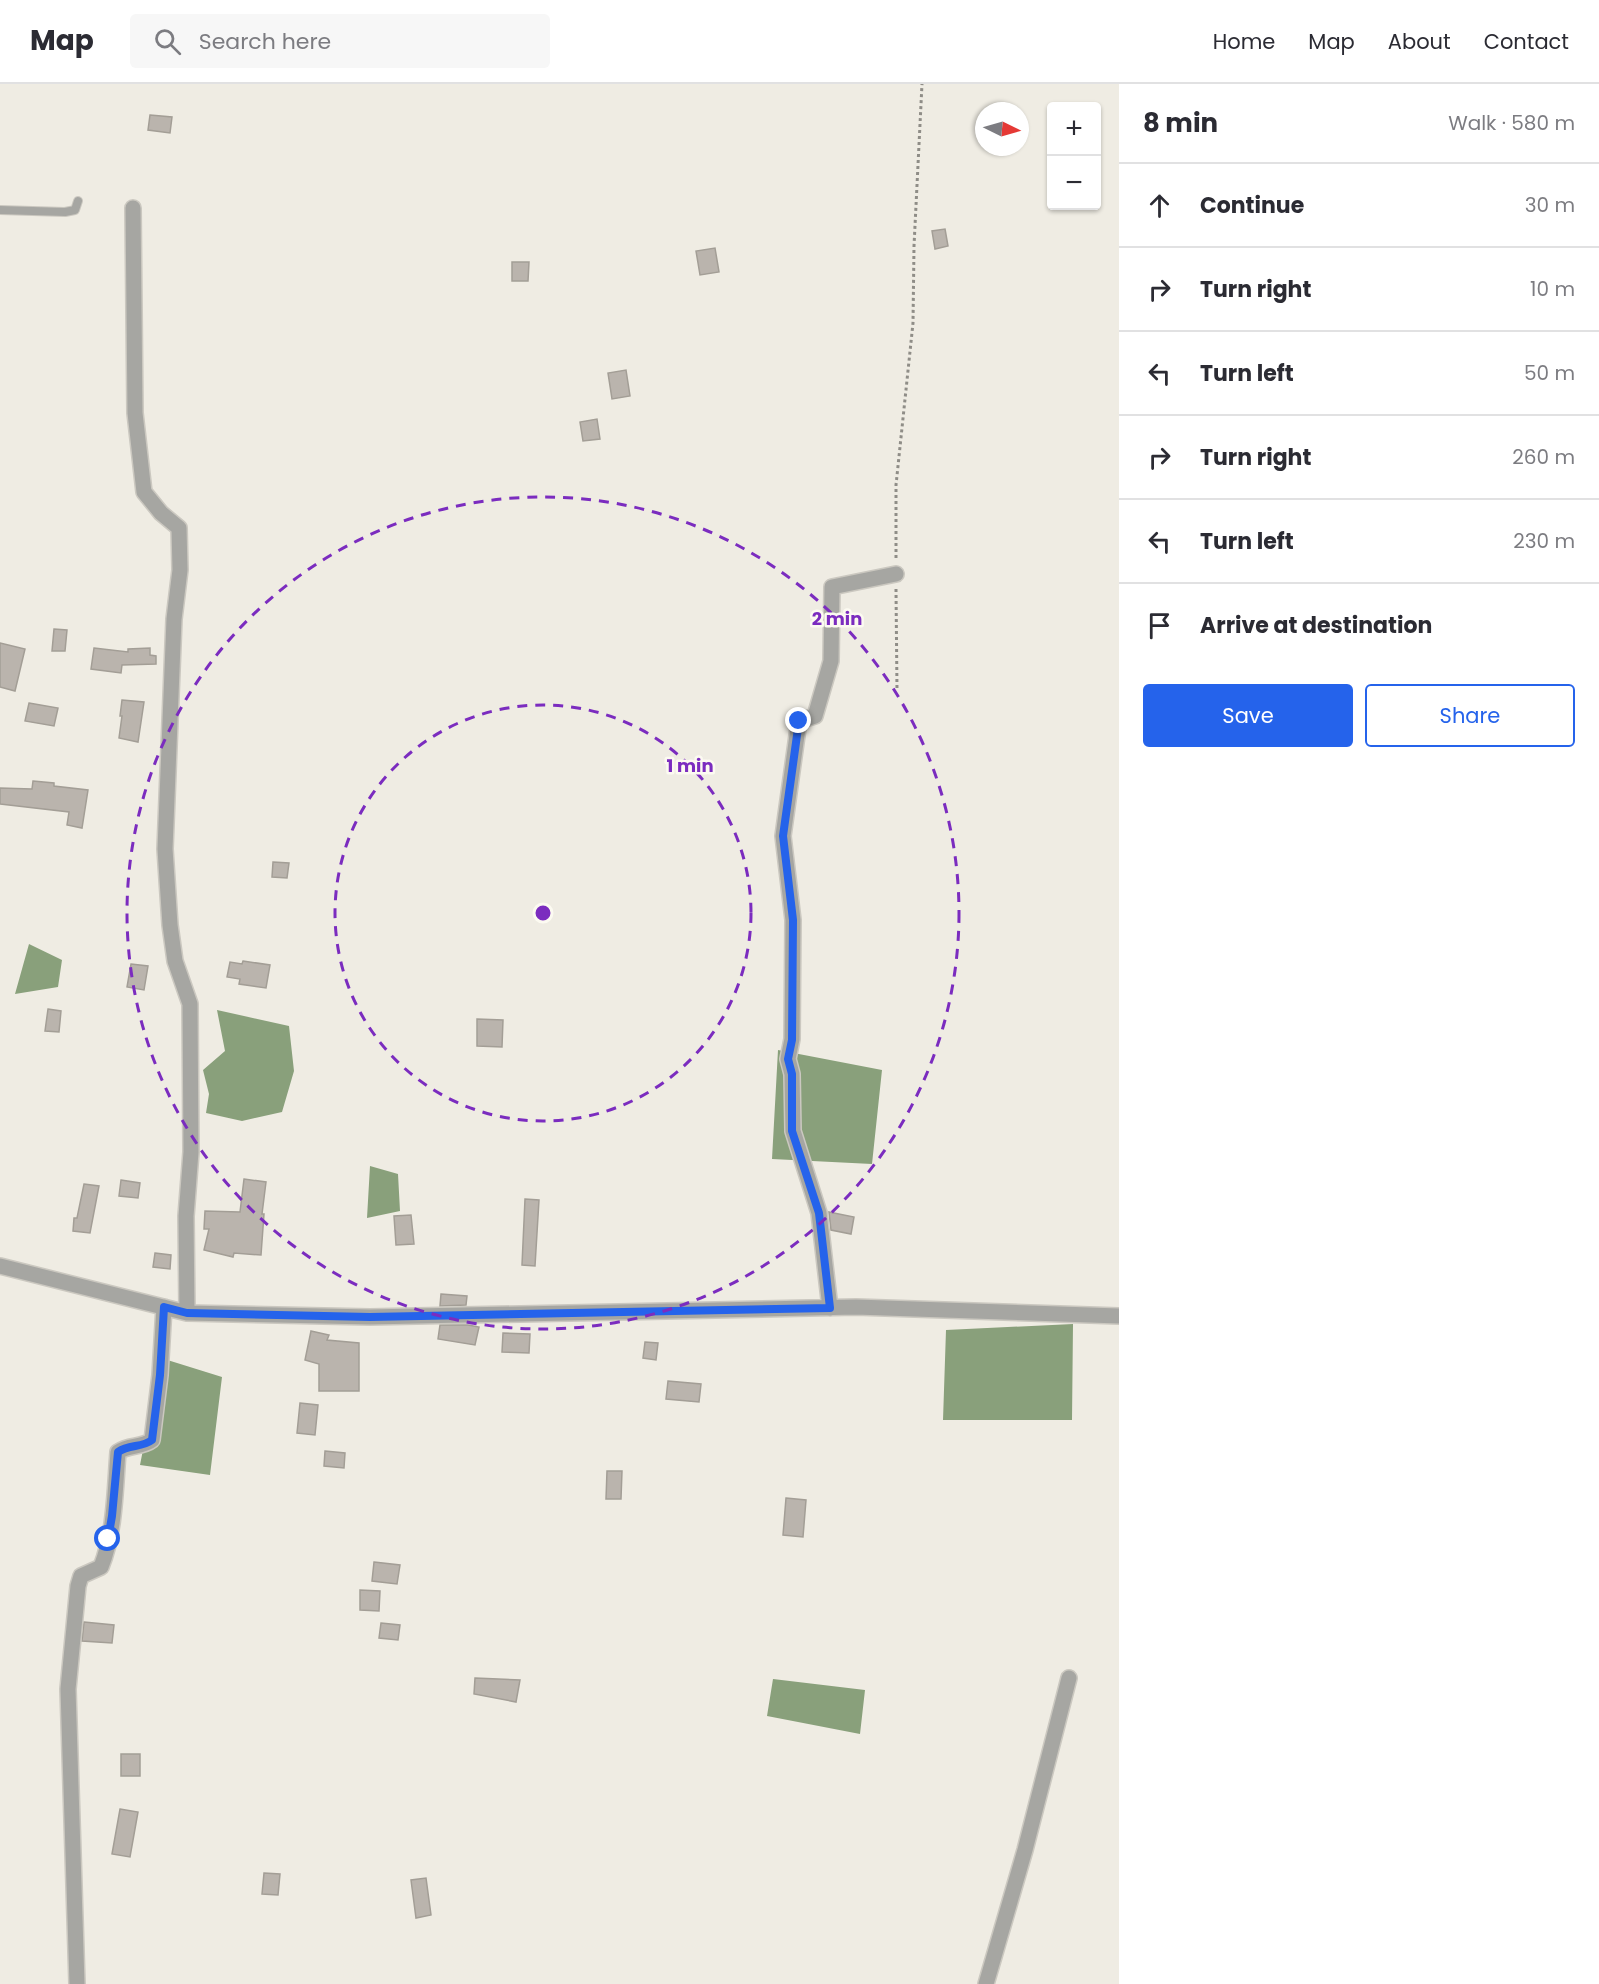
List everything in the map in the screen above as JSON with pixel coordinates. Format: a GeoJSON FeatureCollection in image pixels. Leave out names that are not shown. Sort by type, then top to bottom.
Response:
{"type":"FeatureCollection","features":[{"type":"Feature","properties":{"kind":"street"},"geometry":{"type":"LineString","coordinates":[[133,208],[135,413],[144,492],[161,513],[179,528],[180,570],[174,619],[165,849],[175,961],[190,1004],[191,1152],[186,1216],[187,1313]]}},
{"type":"Feature","properties":{"kind":"street"},"geometry":{"type":"LineString","coordinates":[[830,1308],[819,1213],[792,1131],[792,1074],[788,1059],[792,1040],[793,920],[783,836],[799,721],[815,716],[831,661],[832,587],[896,574]]}},
{"type":"Feature","properties":{"kind":"street"},"geometry":{"type":"LineString","coordinates":[[0,1266],[187,1313],[370,1317],[856,1307],[1119,1316]]}},
{"type":"Feature","properties":{"kind":"street"},"geometry":{"type":"LineString","coordinates":[[77,1984],[69,1689],[78,1586],[81,1576],[100,1567],[106,1555],[118,1452],[124,1447],[145,1445],[152,1440],[160,1375],[164,1307]]}},
{"type":"Feature","properties":{"kind":"street"},"geometry":{"type":"LineString","coordinates":[[986,1984],[1025,1850],[1069,1678]]}},
{"type":"Feature","properties":{"kind":"lane"},"geometry":{"type":"LineString","coordinates":[[0,210],[65,212],[75,210],[78,201]]}},
{"type":"Feature","properties":{"kind":"path"},"geometry":{"type":"LineString","coordinates":[[897,691],[896,485],[913,323],[914,246],[922,84]]}},
{"type":"Feature","properties":{"kind":"shaded area"},"geometry":{"type":"Polygon","coordinates":[[[29,944],[62,960],[58,987],[15,994],[29,944]]]}},
{"type":"Feature","properties":{"kind":"shaded area"},"geometry":{"type":"Polygon","coordinates":[[[217,1010],[289,1026],[294,1071],[282,1112],[242,1121],[206,1113],[209,1094],[203,1070],[225,1051],[217,1010]]]}},
{"type":"Feature","properties":{"kind":"shaded area"},"geometry":{"type":"Polygon","coordinates":[[[778,1050],[882,1070],[872,1164],[772,1159],[778,1050]]]}},
{"type":"Feature","properties":{"kind":"shaded area"},"geometry":{"type":"Polygon","coordinates":[[[370,1166],[398,1174],[400,1211],[367,1218],[370,1166]]]}},
{"type":"Feature","properties":{"kind":"shaded area"},"geometry":{"type":"Polygon","coordinates":[[[1073,1324],[1072,1420],[943,1420],[946,1330],[1073,1324]]]}},
{"type":"Feature","properties":{"kind":"shaded area"},"geometry":{"type":"Polygon","coordinates":[[[161,1358],[222,1377],[210,1475],[140,1465],[161,1358]]]}},
{"type":"Feature","properties":{"kind":"shaded area"},"geometry":{"type":"Polygon","coordinates":[[[773,1679],[865,1690],[860,1734],[767,1716],[773,1679]]]}},
{"type":"Feature","properties":{"kind":"building"},"geometry":{"type":"Polygon","coordinates":[[[150,115],[172,117],[170,133],[148,130],[150,115]]]}},
{"type":"Feature","properties":{"kind":"building"},"geometry":{"type":"Polygon","coordinates":[[[945,229],[948,246],[935,249],[932,231],[945,229]]]}},
{"type":"Feature","properties":{"kind":"building"},"geometry":{"type":"Polygon","coordinates":[[[715,248],[719,272],[700,275],[696,251],[715,248]]]}},
{"type":"Feature","properties":{"kind":"building"},"geometry":{"type":"Polygon","coordinates":[[[512,262],[529,262],[528,281],[512,281],[512,262]]]}},
{"type":"Feature","properties":{"kind":"building"},"geometry":{"type":"Polygon","coordinates":[[[626,370],[630,396],[612,399],[608,373],[626,370]]]}},
{"type":"Feature","properties":{"kind":"building"},"geometry":{"type":"Polygon","coordinates":[[[597,419],[600,439],[583,441],[580,422],[597,419]]]}},
{"type":"Feature","properties":{"kind":"building"},"geometry":{"type":"Polygon","coordinates":[[[54,629],[67,630],[65,651],[52,651],[54,629]]]}},
{"type":"Feature","properties":{"kind":"building"},"geometry":{"type":"Polygon","coordinates":[[[0,643],[25,649],[15,691],[0,687],[0,643]]]}},
{"type":"Feature","properties":{"kind":"building"},"geometry":{"type":"Polygon","coordinates":[[[94,648],[128,652],[128,649],[150,648],[150,655],[156,656],[156,664],[122,665],[121,673],[91,669],[94,648]]]}},
{"type":"Feature","properties":{"kind":"building"},"geometry":{"type":"Polygon","coordinates":[[[122,700],[144,702],[138,742],[119,738],[122,700]]]}},
{"type":"Feature","properties":{"kind":"building"},"geometry":{"type":"Polygon","coordinates":[[[29,703],[58,708],[54,726],[25,721],[29,703]]]}},
{"type":"Feature","properties":{"kind":"building"},"geometry":{"type":"Polygon","coordinates":[[[33,781],[88,790],[82,828],[67,825],[69,812],[0,804],[0,788],[32,789],[33,781]]]}},
{"type":"Feature","properties":{"kind":"building"},"geometry":{"type":"Polygon","coordinates":[[[273,862],[289,863],[287,878],[272,877],[273,862]]]}},
{"type":"Feature","properties":{"kind":"building"},"geometry":{"type":"Polygon","coordinates":[[[243,961],[270,965],[266,988],[239,984],[240,979],[227,977],[230,962],[242,964],[243,961]]]}},
{"type":"Feature","properties":{"kind":"building"},"geometry":{"type":"Polygon","coordinates":[[[131,964],[148,966],[144,990],[127,987],[131,964]]]}},
{"type":"Feature","properties":{"kind":"building"},"geometry":{"type":"Polygon","coordinates":[[[48,1009],[61,1011],[59,1032],[45,1031],[48,1009]]]}},
{"type":"Feature","properties":{"kind":"building"},"geometry":{"type":"Polygon","coordinates":[[[477,1019],[503,1020],[502,1047],[477,1046],[477,1019]]]}},
{"type":"Feature","properties":{"kind":"building"},"geometry":{"type":"Polygon","coordinates":[[[244,1179],[266,1182],[262,1214],[264,1214],[261,1255],[234,1253],[233,1257],[204,1250],[209,1229],[204,1229],[205,1211],[240,1212],[244,1179]]]}},
{"type":"Feature","properties":{"kind":"building"},"geometry":{"type":"Polygon","coordinates":[[[121,1180],[140,1183],[138,1198],[119,1196],[121,1180]]]}},
{"type":"Feature","properties":{"kind":"building"},"geometry":{"type":"Polygon","coordinates":[[[84,1184],[99,1186],[90,1233],[73,1231],[74,1218],[77,1218],[84,1184]]]}},
{"type":"Feature","properties":{"kind":"building"},"geometry":{"type":"Polygon","coordinates":[[[525,1199],[539,1200],[535,1266],[522,1265],[525,1199]]]}},
{"type":"Feature","properties":{"kind":"building"},"geometry":{"type":"Polygon","coordinates":[[[829,1212],[854,1217],[851,1234],[831,1230],[829,1212]]]}},
{"type":"Feature","properties":{"kind":"building"},"geometry":{"type":"Polygon","coordinates":[[[411,1215],[414,1244],[396,1245],[394,1216],[411,1215]]]}},
{"type":"Feature","properties":{"kind":"building"},"geometry":{"type":"Polygon","coordinates":[[[155,1253],[171,1255],[170,1269],[153,1267],[155,1253]]]}},
{"type":"Feature","properties":{"kind":"building"},"geometry":{"type":"Polygon","coordinates":[[[441,1294],[467,1296],[466,1305],[440,1306],[441,1294]]]}},
{"type":"Feature","properties":{"kind":"building"},"geometry":{"type":"Polygon","coordinates":[[[440,1325],[479,1327],[475,1345],[438,1339],[440,1325]]]}},
{"type":"Feature","properties":{"kind":"building"},"geometry":{"type":"Polygon","coordinates":[[[311,1331],[329,1335],[327,1340],[359,1343],[359,1391],[319,1391],[319,1364],[305,1360],[311,1331]]]}},
{"type":"Feature","properties":{"kind":"building"},"geometry":{"type":"Polygon","coordinates":[[[503,1333],[530,1334],[529,1353],[502,1352],[503,1333]]]}},
{"type":"Feature","properties":{"kind":"building"},"geometry":{"type":"Polygon","coordinates":[[[645,1342],[658,1343],[656,1360],[643,1358],[645,1342]]]}},
{"type":"Feature","properties":{"kind":"building"},"geometry":{"type":"Polygon","coordinates":[[[668,1381],[701,1384],[699,1402],[666,1399],[668,1381]]]}},
{"type":"Feature","properties":{"kind":"building"},"geometry":{"type":"Polygon","coordinates":[[[300,1403],[318,1405],[315,1435],[297,1433],[300,1403]]]}},
{"type":"Feature","properties":{"kind":"building"},"geometry":{"type":"Polygon","coordinates":[[[325,1451],[345,1453],[344,1468],[324,1466],[325,1451]]]}},
{"type":"Feature","properties":{"kind":"building"},"geometry":{"type":"Polygon","coordinates":[[[607,1471],[622,1471],[621,1499],[606,1499],[607,1471]]]}},
{"type":"Feature","properties":{"kind":"building"},"geometry":{"type":"Polygon","coordinates":[[[786,1498],[806,1500],[803,1537],[783,1535],[786,1498]]]}},
{"type":"Feature","properties":{"kind":"building"},"geometry":{"type":"Polygon","coordinates":[[[374,1562],[400,1565],[397,1584],[372,1581],[374,1562]]]}},
{"type":"Feature","properties":{"kind":"building"},"geometry":{"type":"Polygon","coordinates":[[[360,1590],[380,1591],[379,1611],[360,1610],[360,1590]]]}},
{"type":"Feature","properties":{"kind":"building"},"geometry":{"type":"Polygon","coordinates":[[[84,1622],[114,1625],[112,1643],[82,1641],[84,1622]]]}},
{"type":"Feature","properties":{"kind":"building"},"geometry":{"type":"Polygon","coordinates":[[[381,1623],[400,1625],[398,1640],[379,1638],[381,1623]]]}},
{"type":"Feature","properties":{"kind":"building"},"geometry":{"type":"Polygon","coordinates":[[[475,1678],[520,1680],[516,1702],[474,1694],[475,1678]]]}},
{"type":"Feature","properties":{"kind":"building"},"geometry":{"type":"Polygon","coordinates":[[[121,1754],[140,1754],[140,1776],[121,1776],[121,1754]]]}},
{"type":"Feature","properties":{"kind":"building"},"geometry":{"type":"Polygon","coordinates":[[[120,1809],[138,1812],[130,1857],[112,1854],[120,1809]]]}},
{"type":"Feature","properties":{"kind":"building"},"geometry":{"type":"Polygon","coordinates":[[[264,1873],[280,1874],[278,1895],[262,1894],[264,1873]]]}},
{"type":"Feature","properties":{"kind":"building"},"geometry":{"type":"Polygon","coordinates":[[[426,1878],[431,1915],[416,1918],[411,1880],[426,1878]]]}},
{"type":"Feature","properties":{"kind":"route"},"geometry":{"type":"LineString","coordinates":[[108,1539],[118,1452],[124,1447],[145,1445],[152,1440],[160,1375],[164,1307],[187,1313],[370,1317],[830,1308],[819,1213],[792,1131],[792,1074],[788,1059],[792,1040],[793,920],[783,836],[799,721]]}}]}
